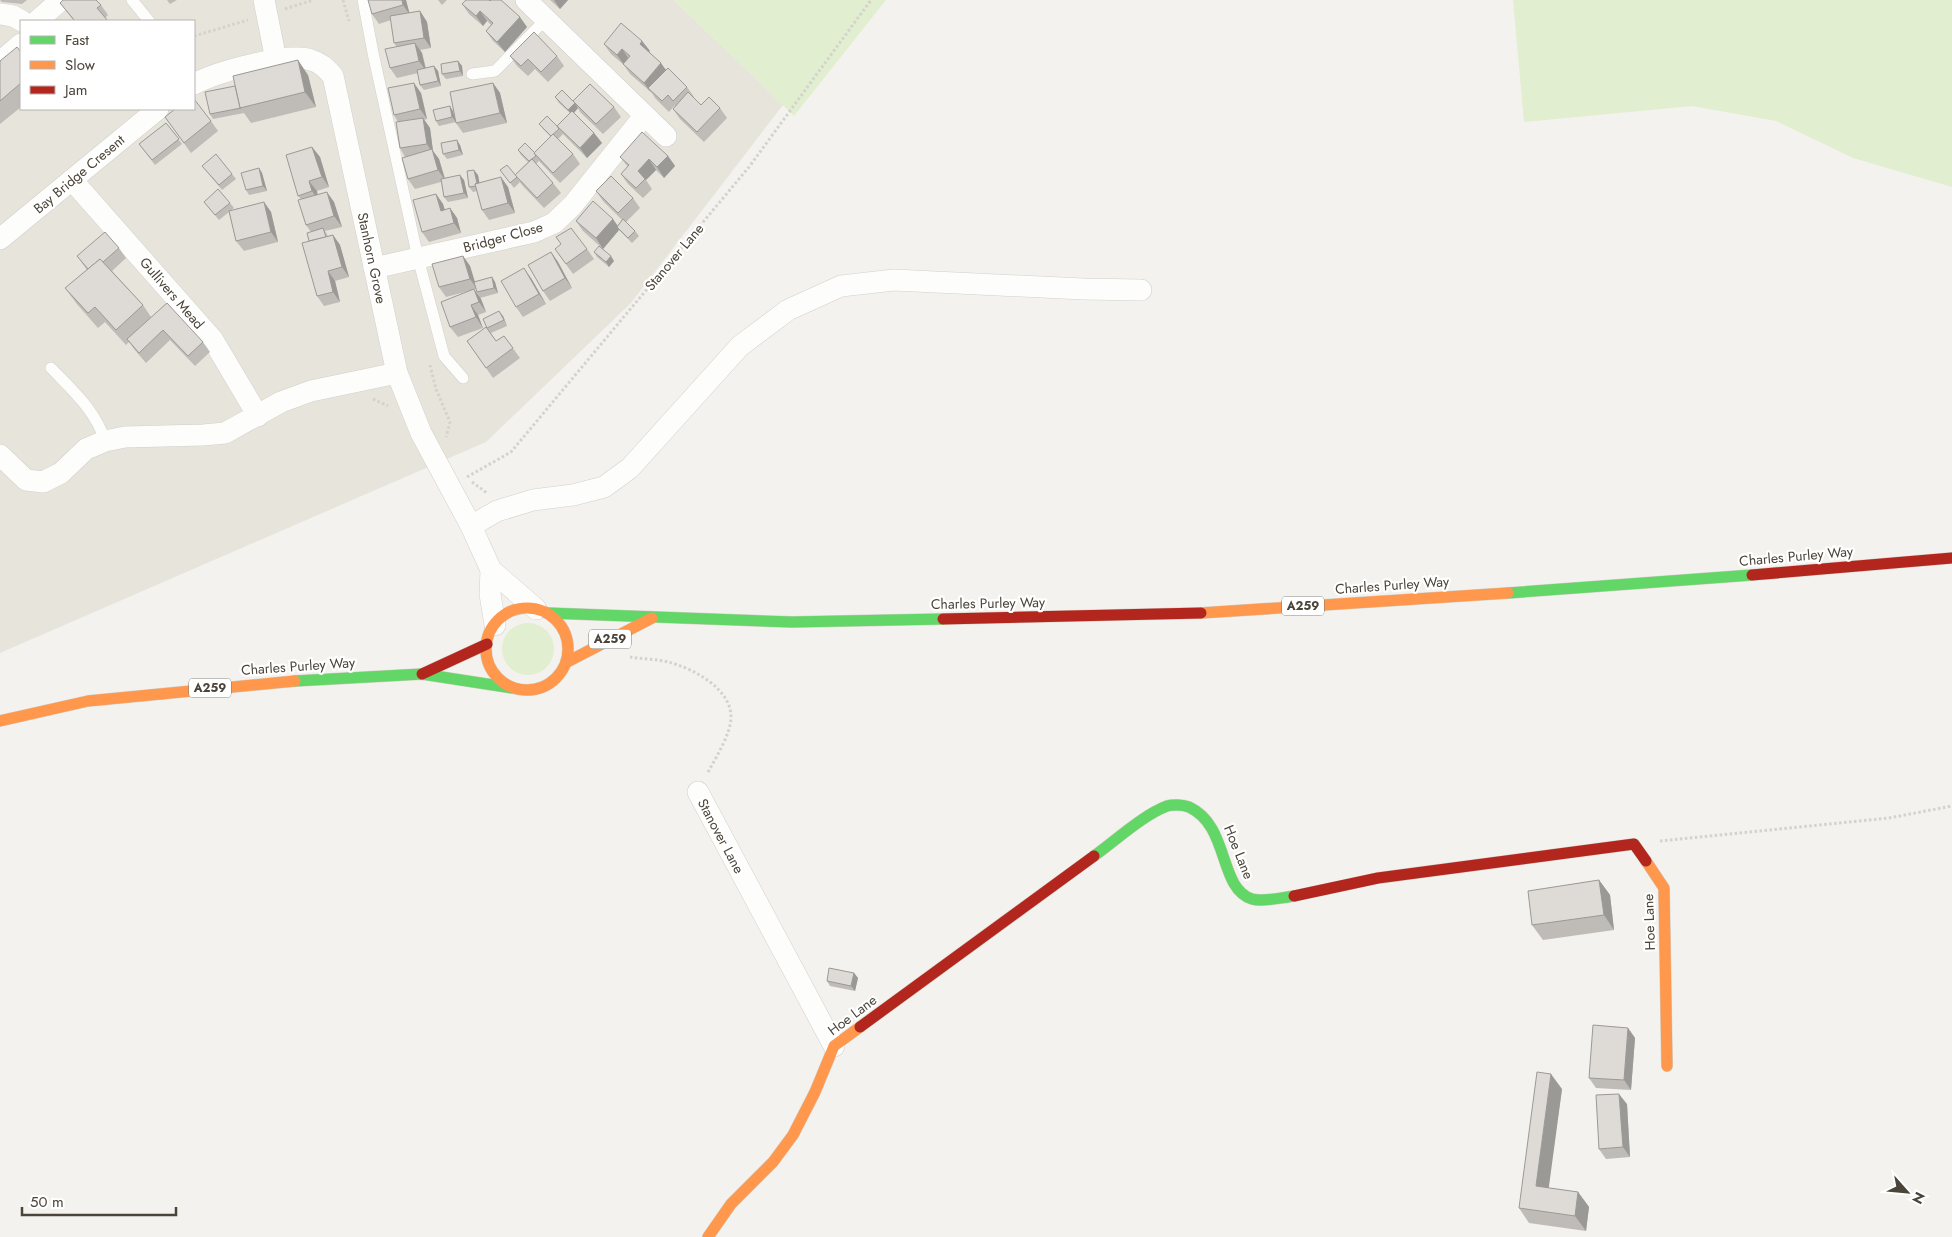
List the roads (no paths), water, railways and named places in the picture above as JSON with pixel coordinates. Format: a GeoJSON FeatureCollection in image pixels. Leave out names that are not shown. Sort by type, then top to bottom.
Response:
{"type":"FeatureCollection","features":[{"type":"Feature","properties":{"kind":"main road","name":"Charles Purley Way"},"geometry":{"type":"LineString","coordinates":[[542,611],[792,622],[1186,614],[1636,584],[1952,558]]}},
{"type":"Feature","properties":{"kind":"main road"},"geometry":{"type":"LineString","coordinates":[[524,608],[542,611],[559,622],[566,634],[569,648],[567,662],[556,679],[538,689],[525,691],[512,688],[500,681],[492,670],[487,658],[486,644],[495,624],[512,610],[524,608]]}},
{"type":"Feature","properties":{"kind":"main road","name":"Charles Purley Way"},"geometry":{"type":"LineString","coordinates":[[567,662],[653,617]]}},
{"type":"Feature","properties":{"kind":"main road","name":"Charles Purley Way"},"geometry":{"type":"LineString","coordinates":[[422,674],[486,644]]}},
{"type":"Feature","properties":{"kind":"main road","name":"Charles Purley Way"},"geometry":{"type":"LineString","coordinates":[[0,721],[88,701],[281,681],[422,674],[512,688]]}},
{"type":"Feature","properties":{"kind":"main road","name":"Hoe Lane"},"geometry":{"type":"LineString","coordinates":[[708,1237],[719,1218],[739,1195],[773,1162],[796,1130],[815,1096],[834,1046],[1154,812],[1170,805],[1186,806],[1199,812],[1212,826],[1236,889],[1252,900],[1280,899],[1378,878],[1634,844],[1664,888],[1667,1066]]}},
{"type":"Feature","properties":{"kind":"street"},"geometry":{"type":"LineString","coordinates":[[38,20],[61,0]]}},
{"type":"Feature","properties":{"kind":"street"},"geometry":{"type":"LineString","coordinates":[[264,0],[276,60]]}},
{"type":"Feature","properties":{"kind":"street"},"geometry":{"type":"LineString","coordinates":[[526,0],[666,136]]}},
{"type":"Feature","properties":{"kind":"street"},"geometry":{"type":"LineString","coordinates":[[0,14],[13,16],[20,20]]}},
{"type":"Feature","properties":{"kind":"street"},"geometry":{"type":"LineString","coordinates":[[0,62],[20,45]]}},
{"type":"Feature","properties":{"kind":"street","name":"Stanhorn Grove"},"geometry":{"type":"LineString","coordinates":[[195,84],[243,67],[276,60],[310,59],[323,65],[333,76],[397,374],[421,433],[471,526],[490,570],[490,594],[495,624]]}},
{"type":"Feature","properties":{"kind":"street","name":"Bay Bridge Cresent"},"geometry":{"type":"LineString","coordinates":[[0,239],[157,110]]}},
{"type":"Feature","properties":{"kind":"street","name":"Bridger Close"},"geometry":{"type":"LineString","coordinates":[[374,268],[534,232],[554,223],[572,206],[644,116]]}},
{"type":"Feature","properties":{"kind":"street","name":"Gullivers Mead"},"geometry":{"type":"LineString","coordinates":[[72,180],[213,340],[258,416]]}},
{"type":"Feature","properties":{"kind":"street"},"geometry":{"type":"LineString","coordinates":[[471,526],[497,511],[532,500],[573,495],[604,487],[630,468],[740,346],[788,310],[841,286],[894,280],[1073,289],[1142,290]]}},
{"type":"Feature","properties":{"kind":"street"},"geometry":{"type":"LineString","coordinates":[[0,455],[26,480],[43,482],[61,473],[86,449],[105,442],[124,437],[203,436],[225,433],[282,402],[311,391],[397,374]]}},
{"type":"Feature","properties":{"kind":"street","name":"Stanhorn Grove"},"geometry":{"type":"LineString","coordinates":[[490,570],[542,611]]}},
{"type":"Feature","properties":{"kind":"street","name":"Stanover Lane"},"geometry":{"type":"LineString","coordinates":[[698,792],[834,1046]]}},
{"type":"Feature","properties":{"kind":"lane"},"geometry":{"type":"LineString","coordinates":[[132,0],[148,20]]}},
{"type":"Feature","properties":{"kind":"lane"},"geometry":{"type":"LineString","coordinates":[[363,0],[418,258],[444,356],[463,378]]}},
{"type":"Feature","properties":{"kind":"lane"},"geometry":{"type":"LineString","coordinates":[[472,74],[495,71],[545,20]]}},
{"type":"Feature","properties":{"kind":"lane"},"geometry":{"type":"LineString","coordinates":[[51,368],[87,405],[101,426],[105,442]]}}]}
